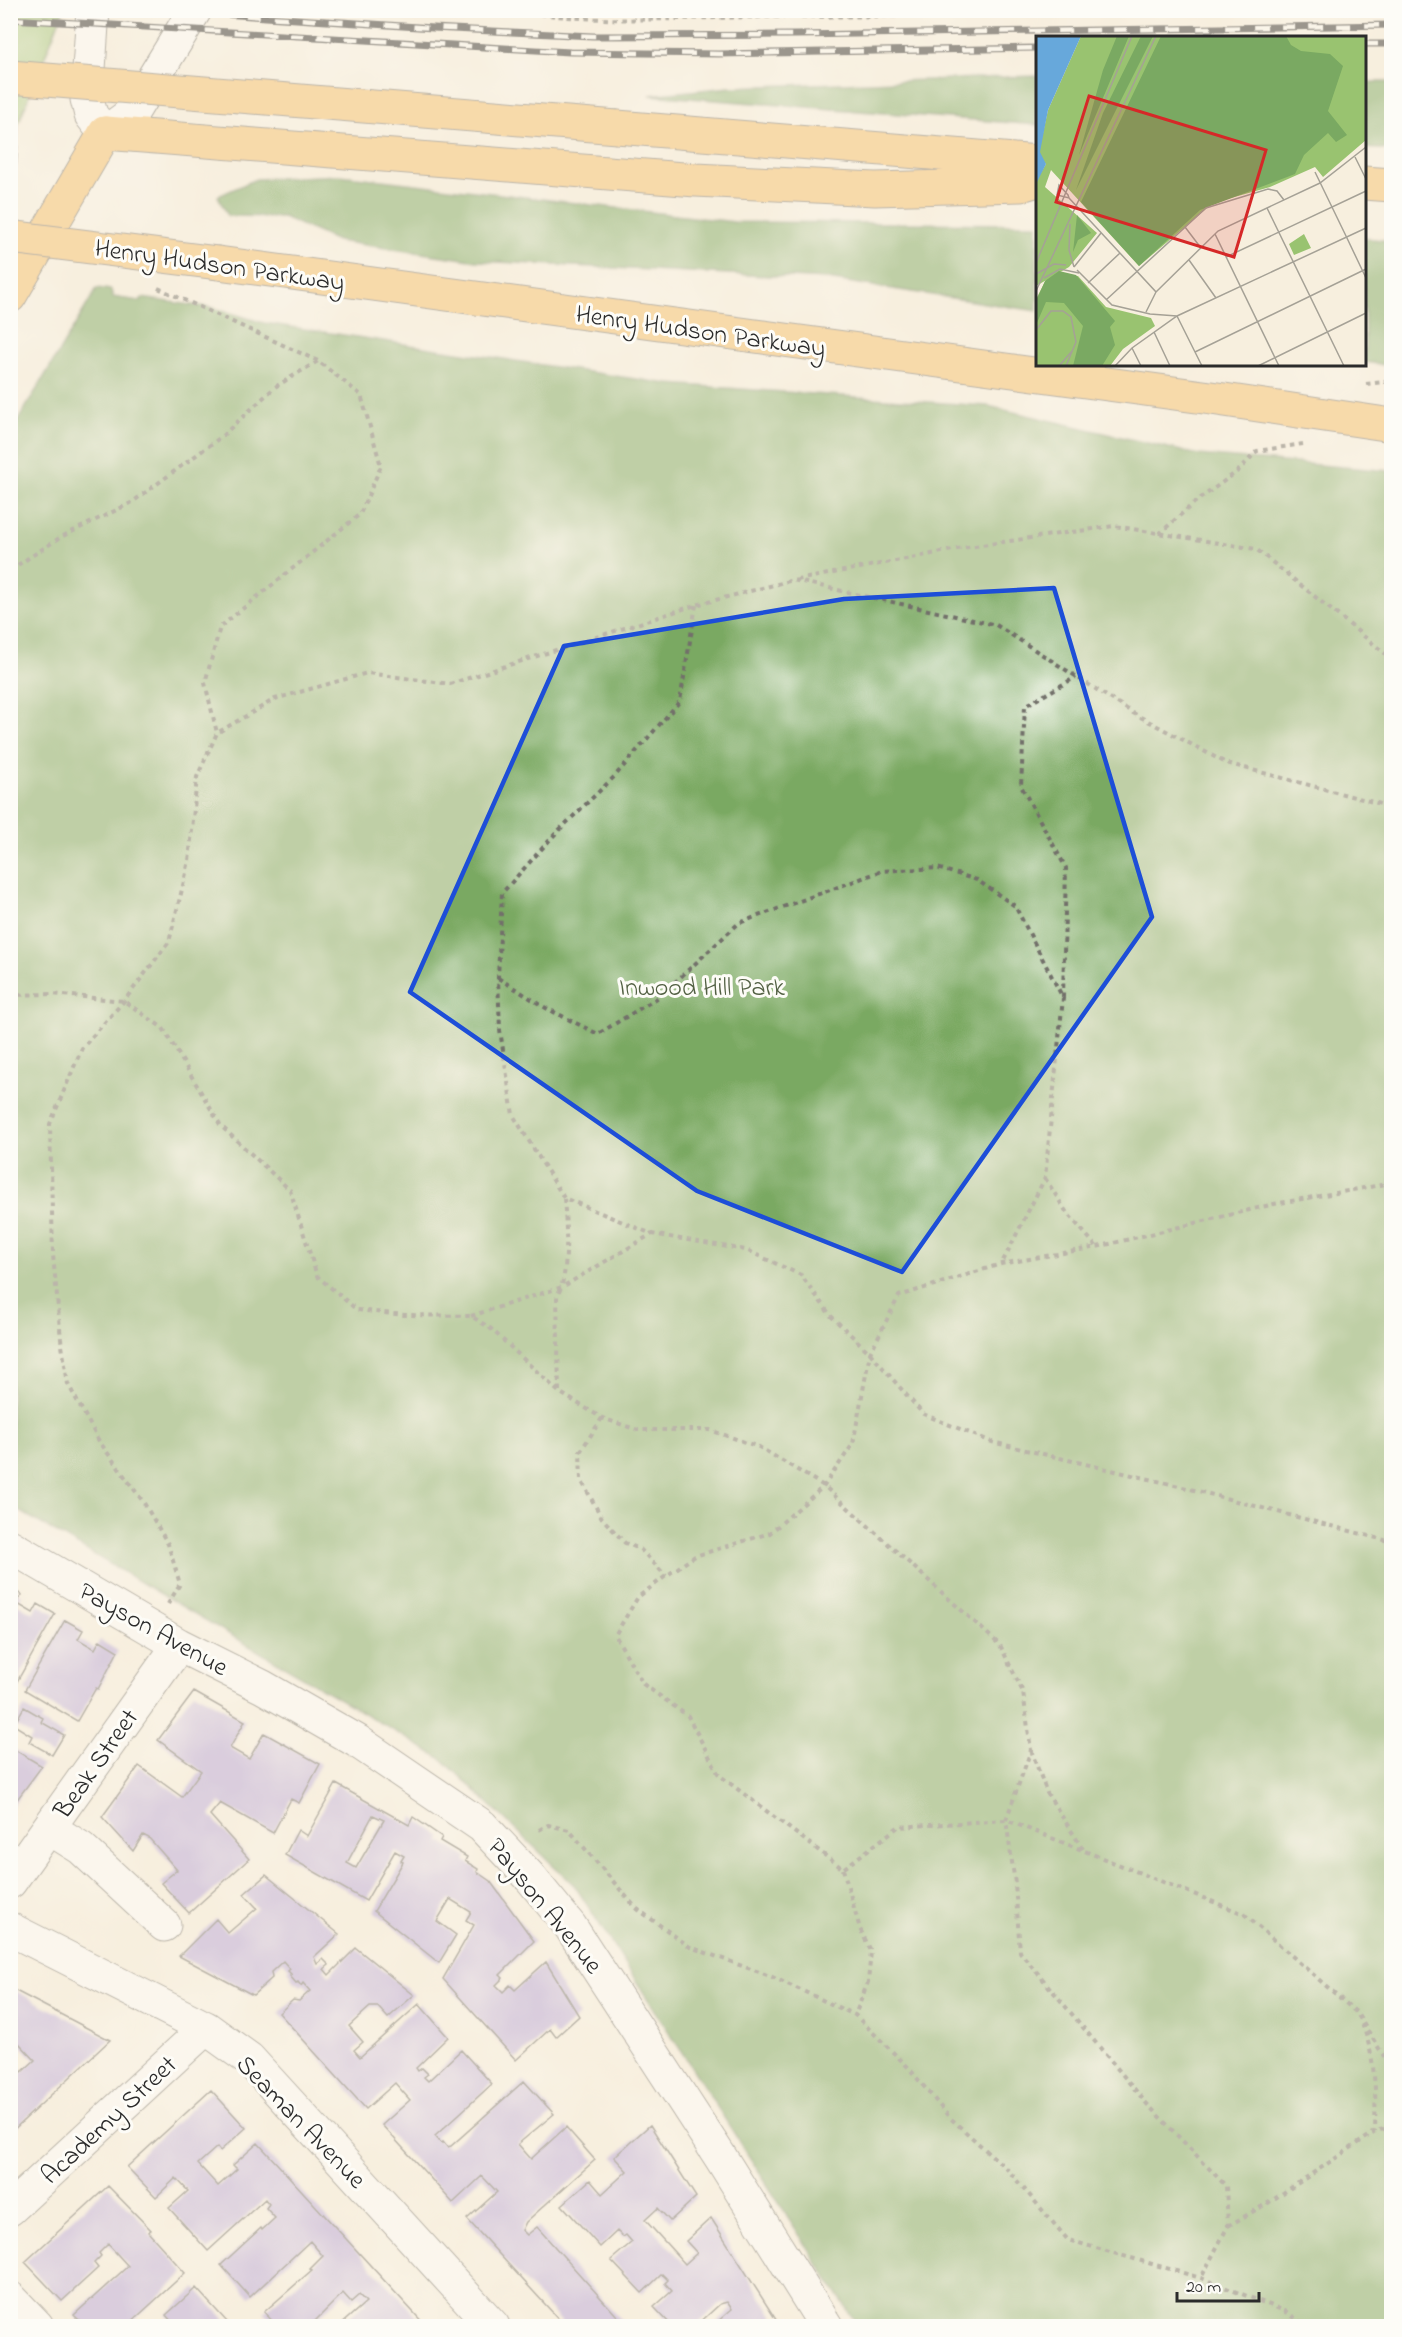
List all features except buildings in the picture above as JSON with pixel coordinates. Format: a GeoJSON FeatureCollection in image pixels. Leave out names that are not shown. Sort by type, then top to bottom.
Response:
{"type":"FeatureCollection","features":[{"type":"Feature","properties":{"kind":"main road"},"geometry":{"type":"LineString","coordinates":[[10,77],[1036,162]]}},
{"type":"Feature","properties":{"kind":"main road"},"geometry":{"type":"LineString","coordinates":[[10,296],[105,133],[696,180],[875,189],[1021,185],[1036,181]]}},
{"type":"Feature","properties":{"kind":"main road"},"geometry":{"type":"LineString","coordinates":[[1366,183],[1392,185]]}},
{"type":"Feature","properties":{"kind":"main road","name":"Henry Hudson Parkway"},"geometry":{"type":"LineString","coordinates":[[10,237],[218,263],[1211,398],[1392,425]]}},
{"type":"Feature","properties":{"kind":"street"},"geometry":{"type":"LineString","coordinates":[[93,10],[87,99],[91,115],[105,133],[132,113],[195,10]]}},
{"type":"Feature","properties":{"kind":"street","name":"Payson Avenue"},"geometry":{"type":"LineString","coordinates":[[10,1546],[179,1645],[264,1688],[357,1741],[482,1826],[530,1876],[570,1926],[721,2158],[826,2326]]}},
{"type":"Feature","properties":{"kind":"street","name":"Beak Street"},"geometry":{"type":"LineString","coordinates":[[10,1882],[179,1645]]}},
{"type":"Feature","properties":{"kind":"street"},"geometry":{"type":"LineString","coordinates":[[49,1828],[81,1848],[164,1925]]}},
{"type":"Feature","properties":{"kind":"street","name":"Seaman Avenue"},"geometry":{"type":"LineString","coordinates":[[10,1929],[206,2028],[249,2059],[493,2326]]}},
{"type":"Feature","properties":{"kind":"street","name":"Academy Street"},"geometry":{"type":"LineString","coordinates":[[10,2209],[206,2028]]}},
{"type":"Feature","properties":{"kind":"street"},"geometry":{"type":"LineString","coordinates":[[10,2298],[37,2326]]}},
{"type":"Feature","properties":{"kind":"path"},"geometry":{"type":"LineString","coordinates":[[514,10],[566,18],[670,19],[904,18],[1229,10]]}},
{"type":"Feature","properties":{"kind":"path"},"geometry":{"type":"LineString","coordinates":[[156,287],[318,361],[361,395],[381,466],[360,514],[220,627],[205,682],[217,733]]}},
{"type":"Feature","properties":{"kind":"path"},"geometry":{"type":"LineString","coordinates":[[10,570],[61,537],[131,503],[221,437],[275,387],[318,361]]}},
{"type":"Feature","properties":{"kind":"path"},"geometry":{"type":"LineString","coordinates":[[1366,384],[1392,381]]}},
{"type":"Feature","properties":{"kind":"path"},"geometry":{"type":"LineString","coordinates":[[1159,534],[1194,503],[1238,471],[1257,451],[1307,443]]}},
{"type":"Feature","properties":{"kind":"path"},"geometry":{"type":"LineString","coordinates":[[168,1604],[180,1584],[168,1544],[144,1503],[99,1441],[68,1384],[53,1255],[50,1124],[82,1048],[124,1002],[169,942],[189,861],[197,777],[217,733],[275,699],[367,673],[450,684],[696,605],[793,580],[968,547],[1114,526],[1256,549],[1392,659]]}},
{"type":"Feature","properties":{"kind":"path"},"geometry":{"type":"LineString","coordinates":[[793,580],[996,625],[1133,713],[1226,763],[1392,807]]}},
{"type":"Feature","properties":{"kind":"path"},"geometry":{"type":"LineString","coordinates":[[559,1392],[557,1296],[562,1287],[567,1233],[564,1198],[513,1115],[500,1030],[498,978],[502,893],[556,833],[614,777],[680,701],[696,605]]}},
{"type":"Feature","properties":{"kind":"path"},"geometry":{"type":"LineString","coordinates":[[1001,1264],[1045,1178],[1063,998],[1066,868],[1021,786],[1025,706],[1076,677]]}},
{"type":"Feature","properties":{"kind":"path"},"geometry":{"type":"LineString","coordinates":[[498,978],[546,1008],[598,1034],[659,997],[739,923],[882,871],[937,868],[977,880],[1015,906],[1063,998]]}},
{"type":"Feature","properties":{"kind":"path"},"geometry":{"type":"LineString","coordinates":[[10,995],[53,994],[124,1002],[163,1028],[221,1126],[290,1190],[316,1276],[357,1310],[404,1315],[471,1316],[562,1287],[652,1234]]}},
{"type":"Feature","properties":{"kind":"path"},"geometry":{"type":"LineString","coordinates":[[1045,1178],[1067,1213],[1097,1247]]}},
{"type":"Feature","properties":{"kind":"path"},"geometry":{"type":"LineString","coordinates":[[855,2015],[868,1982],[871,1951],[860,1929],[843,1869],[719,1775],[688,1716],[643,1684],[615,1635],[638,1597],[695,1556],[770,1533],[824,1486],[853,1444],[870,1353],[899,1296],[1001,1264],[1097,1247],[1274,1204],[1392,1183]]}},
{"type":"Feature","properties":{"kind":"path"},"geometry":{"type":"LineString","coordinates":[[564,1198],[652,1234],[746,1250],[801,1275],[831,1316],[870,1353],[922,1414],[992,1442],[1179,1486],[1392,1542]]}},
{"type":"Feature","properties":{"kind":"path"},"geometry":{"type":"LineString","coordinates":[[471,1316],[490,1328],[559,1392],[602,1418],[638,1430],[710,1430],[759,1447],[824,1486],[1000,1645],[1023,1692],[1031,1750],[1047,1793],[1084,1851]]}},
{"type":"Feature","properties":{"kind":"path"},"geometry":{"type":"LineString","coordinates":[[602,1418],[580,1452],[581,1480],[602,1518],[625,1543],[640,1549],[666,1576]]}},
{"type":"Feature","properties":{"kind":"path"},"geometry":{"type":"LineString","coordinates":[[1031,1750],[1006,1820],[1015,1883],[1020,1952],[1147,2104],[1226,2186],[1228,2226],[1201,2278]]}},
{"type":"Feature","properties":{"kind":"path"},"geometry":{"type":"LineString","coordinates":[[843,1869],[898,1827],[1006,1820],[1244,1914],[1356,2012],[1392,2069]]}},
{"type":"Feature","properties":{"kind":"path"},"geometry":{"type":"LineString","coordinates":[[539,1830],[548,1825],[569,1830],[636,1908],[690,1947],[770,1976],[855,2015],[908,2067],[949,2117],[1007,2169],[1068,2240],[1201,2278],[1285,2311],[1307,2326]]}},
{"type":"Feature","properties":{"kind":"path"},"geometry":{"type":"LineString","coordinates":[[1356,2012],[1369,2043],[1376,2094],[1375,2132]]}},
{"type":"Feature","properties":{"kind":"path"},"geometry":{"type":"LineString","coordinates":[[1228,2226],[1268,2203],[1375,2132],[1392,2126]]}},
{"type":"Feature","properties":{"kind":"highlighted area"},"geometry":{"type":"Polygon","coordinates":[[[1054,588],[1152,917],[902,1272],[697,1191],[410,992],[564,646],[844,599],[1054,588]]]}},
{"type":"Feature","properties":{"kind":"green space"},"geometry":{"type":"Polygon","coordinates":[[[11,11],[63,11],[11,142],[11,11]]]}},
{"type":"Feature","properties":{"kind":"green space"},"geometry":{"type":"Polygon","coordinates":[[[1036,76],[1036,125],[650,95],[730,87],[1036,76]]]}},
{"type":"Feature","properties":{"kind":"green space"},"geometry":{"type":"Polygon","coordinates":[[[1366,82],[1391,82],[1391,150],[1366,148],[1366,82]]]}},
{"type":"Feature","properties":{"kind":"green space"},"geometry":{"type":"Polygon","coordinates":[[[340,175],[735,222],[1036,224],[1036,311],[827,279],[477,261],[337,241],[283,217],[228,216],[218,196],[256,179],[340,175]]]}},
{"type":"Feature","properties":{"kind":"green space"},"geometry":{"type":"Polygon","coordinates":[[[1366,238],[1391,241],[1391,366],[1366,362],[1366,238]]]}},
{"type":"Feature","properties":{"kind":"green space","name":"Inwood Hill Park"},"geometry":{"type":"Polygon","coordinates":[[[97,288],[111,290],[113,297],[140,301],[142,298],[214,308],[264,323],[669,384],[988,406],[1199,455],[1391,471],[1391,2326],[858,2326],[575,1886],[442,1759],[11,1506],[11,432],[97,288]]]}},
{"type":"Feature","properties":{"kind":"railway"},"geometry":{"type":"LineString","coordinates":[[162,10],[593,36],[797,35],[1392,25]]}},
{"type":"Feature","properties":{"kind":"railway"},"geometry":{"type":"LineString","coordinates":[[10,19],[570,52],[719,54],[1036,48]]}},
{"type":"Feature","properties":{"kind":"railway"},"geometry":{"type":"LineString","coordinates":[[1366,44],[1392,44]]}}]}
